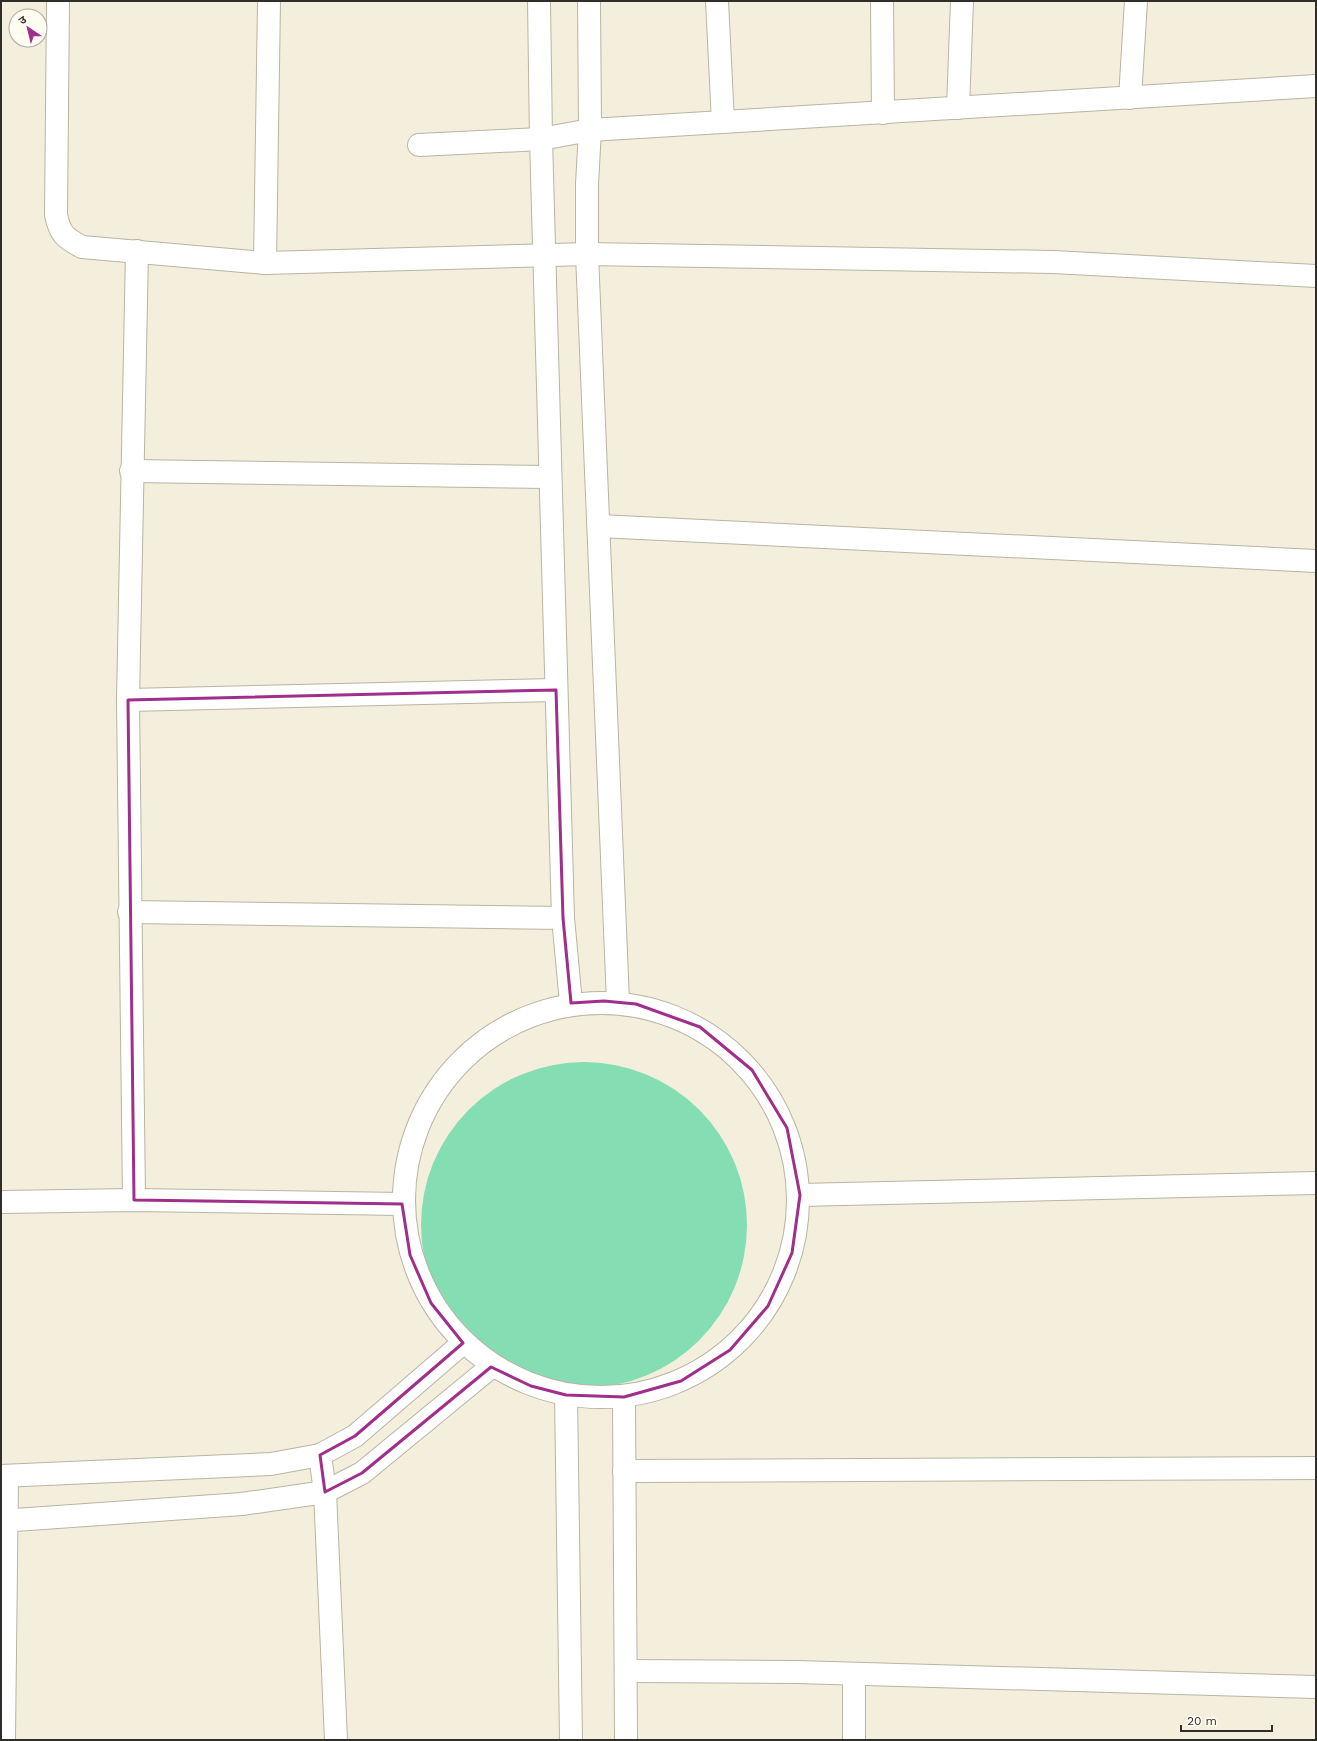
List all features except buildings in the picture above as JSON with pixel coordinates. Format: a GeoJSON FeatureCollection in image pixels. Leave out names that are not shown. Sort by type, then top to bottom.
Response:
{"type":"FeatureCollection","features":[{"type":"Feature","properties":{"kind":"street"},"geometry":{"type":"LineString","coordinates":[[58,1],[56,215],[59,230],[68,240],[82,247],[265,263],[587,254],[1053,262],[1316,276]]}},
{"type":"Feature","properties":{"kind":"street"},"geometry":{"type":"LineString","coordinates":[[265,263],[269,1]]}},
{"type":"Feature","properties":{"kind":"street"},"geometry":{"type":"LineString","coordinates":[[539,1],[540,138],[563,918],[571,1003]]}},
{"type":"Feature","properties":{"kind":"street"},"geometry":{"type":"LineString","coordinates":[[589,1],[590,130],[587,184],[587,254],[618,1002]]}},
{"type":"Feature","properties":{"kind":"street"},"geometry":{"type":"LineString","coordinates":[[716,1],[723,122]]}},
{"type":"Feature","properties":{"kind":"street"},"geometry":{"type":"LineString","coordinates":[[882,1],[883,113]]}},
{"type":"Feature","properties":{"kind":"street"},"geometry":{"type":"LineString","coordinates":[[958,108],[962,1]]}},
{"type":"Feature","properties":{"kind":"street"},"geometry":{"type":"LineString","coordinates":[[1130,98],[1136,1]]}},
{"type":"Feature","properties":{"kind":"street"},"geometry":{"type":"LineString","coordinates":[[419,145],[540,138],[590,130],[1316,86]]}},
{"type":"Feature","properties":{"kind":"street"},"geometry":{"type":"LineString","coordinates":[[134,1200],[128,700],[131,471],[137,251]]}},
{"type":"Feature","properties":{"kind":"street"},"geometry":{"type":"LineString","coordinates":[[131,471],[550,477]]}},
{"type":"Feature","properties":{"kind":"street"},"geometry":{"type":"LineString","coordinates":[[599,526],[1316,561]]}},
{"type":"Feature","properties":{"kind":"street"},"geometry":{"type":"LineString","coordinates":[[128,700],[556,690]]}},
{"type":"Feature","properties":{"kind":"street"},"geometry":{"type":"LineString","coordinates":[[130,912],[563,918]]}},
{"type":"Feature","properties":{"kind":"street"},"geometry":{"type":"LineString","coordinates":[[604,1001],[636,1004],[700,1027],[752,1070],[787,1128],[800,1195],[792,1253],[768,1306],[730,1350],[681,1381],[624,1397],[566,1395],[531,1386],[491,1367],[463,1343],[431,1303],[410,1255],[402,1204],[409,1147],[432,1095],[469,1052],[517,1020],[571,1003],[604,1001]]}},
{"type":"Feature","properties":{"kind":"street"},"geometry":{"type":"LineString","coordinates":[[800,1195],[1316,1183]]}},
{"type":"Feature","properties":{"kind":"street"},"geometry":{"type":"LineString","coordinates":[[1,1202],[134,1200],[402,1204]]}},
{"type":"Feature","properties":{"kind":"street"},"geometry":{"type":"LineString","coordinates":[[4,1740],[4,1476],[271,1464],[320,1455],[355,1436],[463,1343]]}},
{"type":"Feature","properties":{"kind":"street"},"geometry":{"type":"LineString","coordinates":[[3,1521],[242,1504],[325,1492],[362,1473],[491,1367]]}},
{"type":"Feature","properties":{"kind":"street"},"geometry":{"type":"LineString","coordinates":[[566,1395],[571,1740]]}},
{"type":"Feature","properties":{"kind":"street"},"geometry":{"type":"LineString","coordinates":[[624,1397],[626,1740]]}},
{"type":"Feature","properties":{"kind":"street"},"geometry":{"type":"LineString","coordinates":[[320,1455],[325,1492],[336,1740]]}},
{"type":"Feature","properties":{"kind":"street"},"geometry":{"type":"LineString","coordinates":[[624,1471],[1316,1468]]}},
{"type":"Feature","properties":{"kind":"street"},"geometry":{"type":"LineString","coordinates":[[626,1671],[854,1674],[1316,1687]]}},
{"type":"Feature","properties":{"kind":"street"},"geometry":{"type":"LineString","coordinates":[[854,1674],[854,1740]]}},
{"type":"Feature","properties":{"kind":"highlighted area"},"geometry":{"type":"Polygon","coordinates":[[[556,690],[563,918],[571,1003],[604,1001],[636,1004],[700,1027],[752,1070],[787,1128],[800,1195],[792,1253],[768,1306],[730,1350],[681,1381],[624,1397],[566,1395],[531,1386],[491,1367],[362,1473],[325,1492],[320,1455],[355,1436],[463,1343],[431,1303],[410,1255],[402,1204],[134,1200],[128,700],[556,690]]]}},
{"type":"Feature","properties":{"kind":"green space"},"geometry":{"type":"Polygon","coordinates":[[[584,1062],[616,1065],[646,1074],[661,1081],[688,1099],[710,1121],[720,1134],[735,1163],[744,1193],[747,1225],[744,1257],[735,1287],[728,1302],[710,1329],[688,1351],[675,1361],[646,1376],[616,1385],[584,1388],[552,1385],[522,1376],[507,1369],[480,1351],[458,1329],[448,1316],[433,1287],[424,1257],[421,1225],[424,1193],[433,1163],[440,1148],[458,1121],[480,1099],[493,1089],[522,1074],[552,1065],[584,1062]]]}}]}
